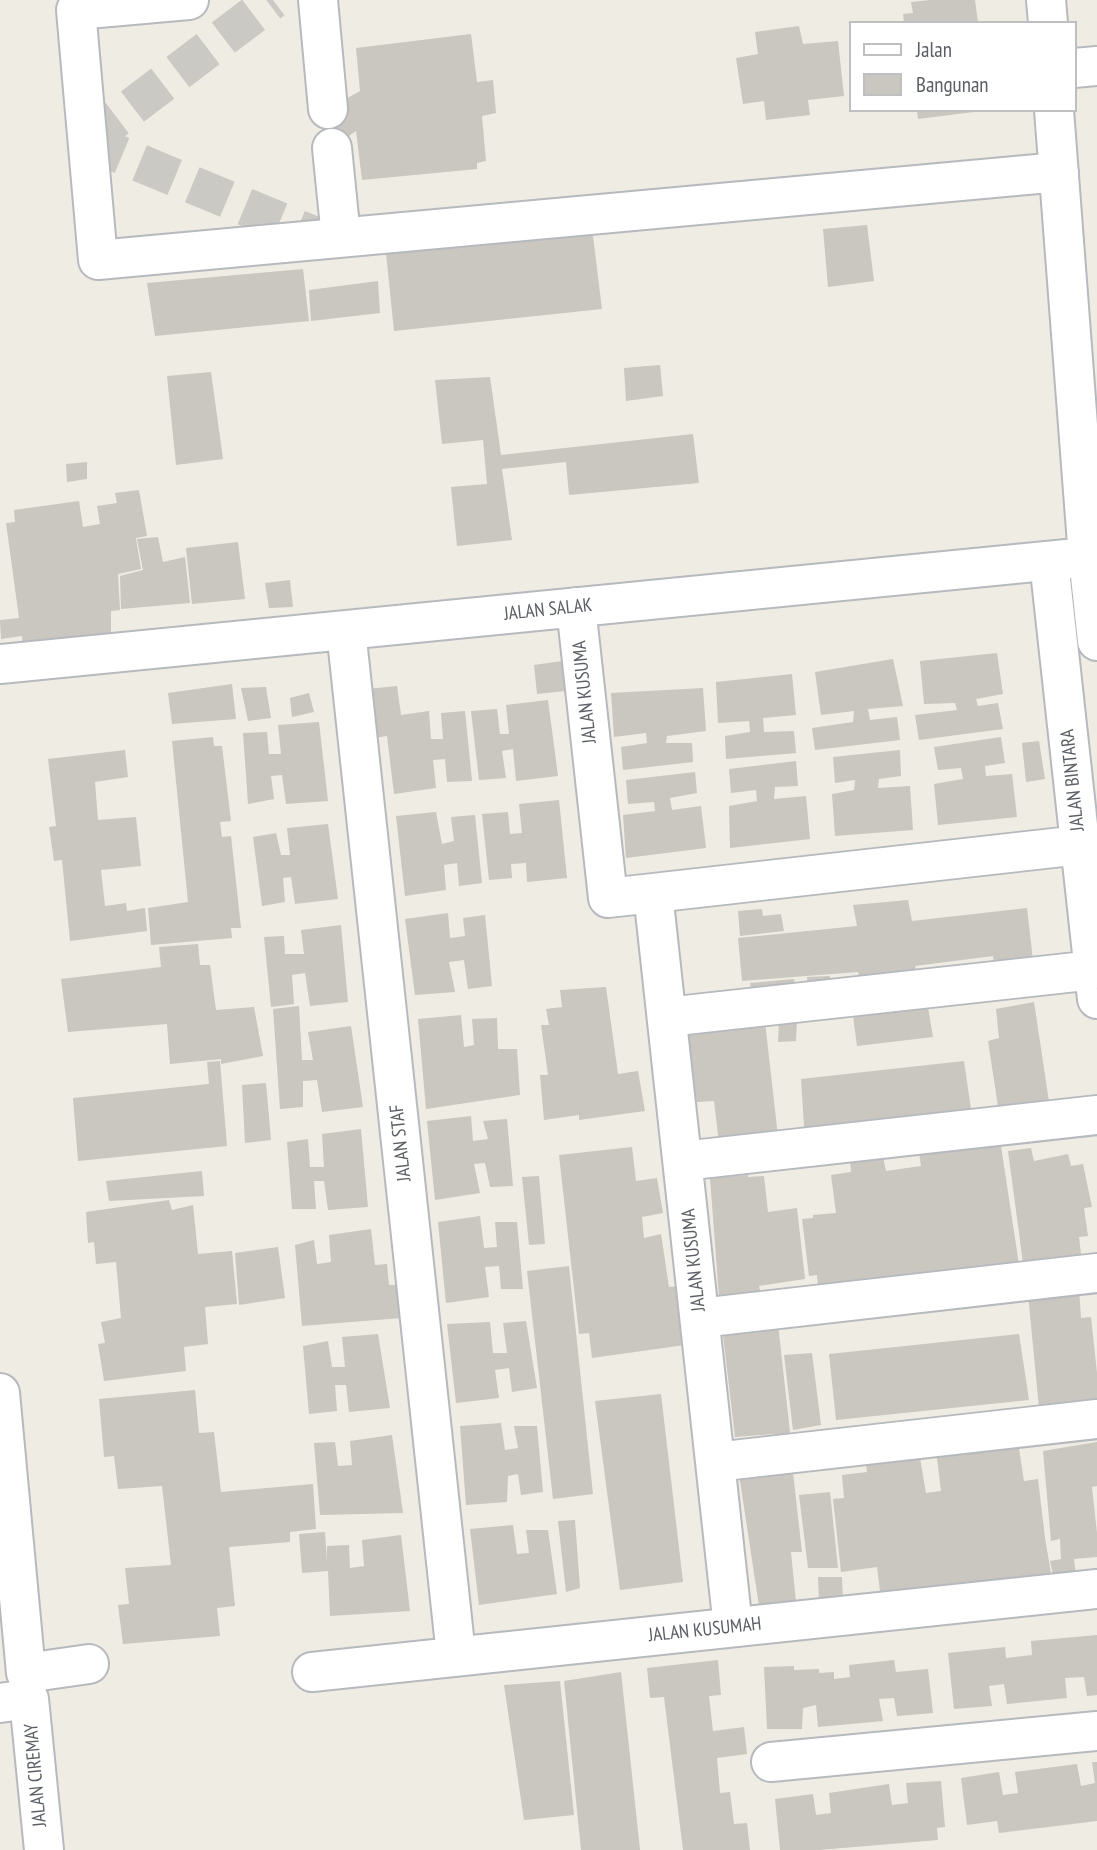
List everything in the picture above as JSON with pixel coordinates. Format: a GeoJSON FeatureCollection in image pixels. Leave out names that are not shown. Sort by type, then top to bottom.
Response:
{"type":"FeatureCollection","features":[{"type":"Feature","properties":{"kind":"street"},"geometry":{"type":"LineString","coordinates":[[190,0],[76,10],[98,260],[1059,172]]}},
{"type":"Feature","properties":{"kind":"street"},"geometry":{"type":"LineString","coordinates":[[318,0],[328,109]]}},
{"type":"Feature","properties":{"kind":"street"},"geometry":{"type":"LineString","coordinates":[[1046,0],[1048,21]]}},
{"type":"Feature","properties":{"kind":"street"},"geometry":{"type":"LineString","coordinates":[[1076,68],[1097,66]]}},
{"type":"Feature","properties":{"kind":"street"},"geometry":{"type":"LineString","coordinates":[[1054,112],[1097,641]]}},
{"type":"Feature","properties":{"kind":"street"},"geometry":{"type":"LineString","coordinates":[[331,148],[341,237]]}},
{"type":"Feature","properties":{"kind":"street","name":"JALAN SALAK"},"geometry":{"type":"LineString","coordinates":[[0,664],[1092,557]]}},
{"type":"Feature","properties":{"kind":"street","name":"JALAN BINTARA"},"geometry":{"type":"LineString","coordinates":[[1049,561],[1095,984]]}},
{"type":"Feature","properties":{"kind":"street","name":"JALAN KUSUMA"},"geometry":{"type":"LineString","coordinates":[[576,607],[608,898],[1080,845]]}},
{"type":"Feature","properties":{"kind":"street","name":"JALAN STAF"},"geometry":{"type":"LineString","coordinates":[[346,630],[456,1655]]}},
{"type":"Feature","properties":{"kind":"street","name":"JALAN KUSUMA"},"geometry":{"type":"LineString","coordinates":[[653,893],[733,1627]]}},
{"type":"Feature","properties":{"kind":"street"},"geometry":{"type":"LineString","coordinates":[[667,1017],[1095,984]]}},
{"type":"Feature","properties":{"kind":"street"},"geometry":{"type":"LineString","coordinates":[[683,1161],[1097,1115]]}},
{"type":"Feature","properties":{"kind":"street"},"geometry":{"type":"LineString","coordinates":[[700,1318],[1097,1273]]}},
{"type":"Feature","properties":{"kind":"street"},"geometry":{"type":"LineString","coordinates":[[0,1393],[26,1673],[89,1664]]}},
{"type":"Feature","properties":{"kind":"street"},"geometry":{"type":"LineString","coordinates":[[715,1462],[1097,1419]]}},
{"type":"Feature","properties":{"kind":"street","name":"JALAN KUSUMAH"},"geometry":{"type":"LineString","coordinates":[[312,1672],[1097,1589]]}},
{"type":"Feature","properties":{"kind":"street","name":"JALAN CIREMAY"},"geometry":{"type":"LineString","coordinates":[[15,1701],[44,1850]]}},
{"type":"Feature","properties":{"kind":"street"},"geometry":{"type":"LineString","coordinates":[[771,1762],[1097,1731]]}},
{"type":"Feature","properties":{"kind":"building"},"geometry":{"type":"Polygon","coordinates":[[[975,0],[978,21],[904,21],[903,14],[913,13],[911,2],[975,0]]]}},
{"type":"Feature","properties":{"kind":"building"},"geometry":{"type":"Polygon","coordinates":[[[799,26],[803,44],[838,41],[844,96],[808,100],[810,115],[766,120],[764,101],[743,104],[736,58],[758,54],[755,32],[799,26]]]}},
{"type":"Feature","properties":{"kind":"building"},"geometry":{"type":"Polygon","coordinates":[[[471,34],[477,82],[493,80],[496,113],[482,116],[486,161],[477,163],[477,169],[362,180],[356,131],[332,148],[326,134],[320,96],[328,109],[360,91],[356,48],[471,34]]]}},
{"type":"Feature","properties":{"kind":"building"},"geometry":{"type":"Polygon","coordinates":[[[917,112],[974,112],[918,119],[917,112]]]}},
{"type":"Feature","properties":{"kind":"building"},"geometry":{"type":"Polygon","coordinates":[[[867,225],[874,281],[828,287],[823,229],[867,225]]]}},
{"type":"Feature","properties":{"kind":"building"},"geometry":{"type":"Polygon","coordinates":[[[592,228],[602,309],[394,331],[386,253],[592,228]]]}},
{"type":"Feature","properties":{"kind":"building"},"geometry":{"type":"Polygon","coordinates":[[[303,269],[309,321],[155,336],[147,283],[303,269]]]}},
{"type":"Feature","properties":{"kind":"building"},"geometry":{"type":"Polygon","coordinates":[[[378,281],[380,313],[311,321],[309,290],[378,281]]]}},
{"type":"Feature","properties":{"kind":"building"},"geometry":{"type":"Polygon","coordinates":[[[660,365],[663,396],[626,401],[624,368],[660,365]]]}},
{"type":"Feature","properties":{"kind":"building"},"geometry":{"type":"Polygon","coordinates":[[[211,372],[223,459],[176,465],[167,376],[211,372]]]}},
{"type":"Feature","properties":{"kind":"building"},"geometry":{"type":"Polygon","coordinates":[[[490,377],[501,455],[693,434],[699,483],[569,495],[566,462],[502,469],[512,540],[457,546],[451,487],[487,484],[483,440],[442,444],[435,380],[490,377]]]}},
{"type":"Feature","properties":{"kind":"building"},"geometry":{"type":"Polygon","coordinates":[[[87,462],[87,479],[67,482],[66,464],[87,462]]]}},
{"type":"Feature","properties":{"kind":"building"},"geometry":{"type":"Polygon","coordinates":[[[139,490],[147,536],[136,538],[141,569],[118,574],[120,610],[111,611],[111,637],[23,646],[22,636],[1,639],[0,620],[19,618],[6,523],[15,522],[14,510],[79,501],[83,527],[100,524],[97,506],[117,503],[115,493],[139,490]]]}},
{"type":"Feature","properties":{"kind":"building"},"geometry":{"type":"Polygon","coordinates":[[[158,537],[163,562],[185,557],[190,603],[121,609],[120,576],[143,570],[137,539],[158,537]]]}},
{"type":"Feature","properties":{"kind":"building"},"geometry":{"type":"Polygon","coordinates":[[[238,542],[245,599],[192,604],[186,548],[238,542]]]}},
{"type":"Feature","properties":{"kind":"building"},"geometry":{"type":"Polygon","coordinates":[[[290,580],[293,607],[269,608],[265,583],[290,580]]]}},
{"type":"Feature","properties":{"kind":"building"},"geometry":{"type":"Polygon","coordinates":[[[997,653],[1003,694],[976,699],[978,706],[998,703],[1003,729],[919,740],[915,715],[957,710],[955,703],[924,704],[920,661],[997,653]]]}},
{"type":"Feature","properties":{"kind":"building"},"geometry":{"type":"Polygon","coordinates":[[[893,659],[903,706],[868,709],[870,720],[897,717],[900,740],[815,750],[812,728],[853,722],[854,711],[821,715],[815,672],[893,659]]]}},
{"type":"Feature","properties":{"kind":"building"},"geometry":{"type":"Polygon","coordinates":[[[562,661],[566,691],[537,694],[534,665],[562,661]]]}},
{"type":"Feature","properties":{"kind":"building"},"geometry":{"type":"Polygon","coordinates":[[[792,674],[796,715],[763,718],[764,732],[794,731],[796,753],[726,759],[725,736],[750,732],[749,721],[718,723],[716,682],[792,674]]]}},
{"type":"Feature","properties":{"kind":"building"},"geometry":{"type":"Polygon","coordinates":[[[232,684],[236,719],[172,724],[168,693],[232,684]]]}},
{"type":"Feature","properties":{"kind":"building"},"geometry":{"type":"Polygon","coordinates":[[[397,686],[401,715],[429,711],[431,739],[443,739],[441,713],[465,711],[472,781],[447,782],[445,759],[433,760],[436,788],[394,794],[387,736],[374,738],[367,689],[397,686]]]}},
{"type":"Feature","properties":{"kind":"building"},"geometry":{"type":"Polygon","coordinates":[[[266,687],[271,718],[248,721],[241,688],[266,687]]]}},
{"type":"Feature","properties":{"kind":"building"},"geometry":{"type":"Polygon","coordinates":[[[703,688],[706,731],[667,736],[666,743],[692,743],[693,762],[623,770],[621,747],[647,743],[646,733],[614,737],[611,693],[703,688]]]}},
{"type":"Feature","properties":{"kind":"building"},"geometry":{"type":"Polygon","coordinates":[[[309,693],[314,712],[292,717],[290,698],[309,693]]]}},
{"type":"Feature","properties":{"kind":"building"},"geometry":{"type":"Polygon","coordinates":[[[548,700],[558,776],[516,781],[513,749],[502,751],[506,778],[479,780],[471,711],[497,709],[500,734],[509,734],[506,705],[548,700]]]}},
{"type":"Feature","properties":{"kind":"building"},"geometry":{"type":"Polygon","coordinates":[[[319,722],[328,801],[286,804],[282,775],[271,776],[274,799],[248,804],[243,733],[267,732],[269,754],[281,754],[278,725],[319,722]]]}},
{"type":"Feature","properties":{"kind":"building"},"geometry":{"type":"Polygon","coordinates":[[[213,737],[214,746],[222,746],[231,821],[220,822],[222,837],[231,836],[241,928],[231,928],[232,938],[151,945],[148,908],[188,902],[172,741],[213,737]]]}},
{"type":"Feature","properties":{"kind":"building"},"geometry":{"type":"Polygon","coordinates":[[[1001,737],[1005,763],[985,766],[986,776],[1012,774],[1017,817],[938,825],[934,784],[963,779],[961,768],[938,770],[934,747],[1001,737]]]}},
{"type":"Feature","properties":{"kind":"building"},"geometry":{"type":"Polygon","coordinates":[[[1039,741],[1045,779],[1026,782],[1022,743],[1039,741]]]}},
{"type":"Feature","properties":{"kind":"building"},"geometry":{"type":"Polygon","coordinates":[[[125,750],[128,777],[95,782],[98,820],[136,817],[141,866],[101,870],[105,906],[126,903],[127,911],[145,908],[147,931],[70,941],[62,860],[54,861],[49,827],[56,826],[48,759],[125,750]]]}},
{"type":"Feature","properties":{"kind":"building"},"geometry":{"type":"Polygon","coordinates":[[[900,750],[901,776],[879,779],[878,788],[910,786],[913,830],[835,836],[832,794],[854,790],[855,780],[835,783],[833,757],[900,750]]]}},
{"type":"Feature","properties":{"kind":"building"},"geometry":{"type":"Polygon","coordinates":[[[796,761],[798,786],[775,787],[774,799],[806,796],[810,839],[730,848],[729,806],[757,801],[756,790],[731,793],[729,769],[796,761]]]}},
{"type":"Feature","properties":{"kind":"building"},"geometry":{"type":"Polygon","coordinates":[[[695,772],[697,793],[670,798],[672,810],[701,806],[706,848],[626,858],[623,815],[655,811],[654,802],[628,804],[626,780],[695,772]]]}},
{"type":"Feature","properties":{"kind":"building"},"geometry":{"type":"Polygon","coordinates":[[[559,800],[567,878],[527,882],[526,863],[511,864],[512,878],[489,880],[482,814],[508,812],[510,834],[522,833],[519,804],[559,800]]]}},
{"type":"Feature","properties":{"kind":"building"},"geometry":{"type":"Polygon","coordinates":[[[436,812],[442,844],[454,841],[451,817],[475,815],[482,883],[459,886],[457,863],[444,865],[446,890],[405,896],[396,816],[436,812]]]}},
{"type":"Feature","properties":{"kind":"building"},"geometry":{"type":"Polygon","coordinates":[[[328,824],[338,899],[295,904],[291,877],[283,878],[285,902],[262,906],[253,837],[276,833],[281,855],[290,855],[287,828],[328,824]]]}},
{"type":"Feature","properties":{"kind":"building"},"geometry":{"type":"Polygon","coordinates":[[[908,900],[912,921],[1027,908],[1035,978],[994,964],[993,956],[915,966],[920,986],[862,989],[858,972],[742,981],[738,938],[857,926],[853,905],[908,900]]]}},
{"type":"Feature","properties":{"kind":"building"},"geometry":{"type":"Polygon","coordinates":[[[762,909],[763,916],[781,914],[784,931],[740,936],[738,911],[762,909]]]}},
{"type":"Feature","properties":{"kind":"building"},"geometry":{"type":"Polygon","coordinates":[[[448,913],[450,938],[465,936],[463,918],[485,915],[492,986],[468,989],[464,960],[449,962],[455,992],[415,995],[405,919],[448,913]]]}},
{"type":"Feature","properties":{"kind":"building"},"geometry":{"type":"Polygon","coordinates":[[[341,925],[348,1002],[310,1006],[305,973],[292,975],[294,1004],[271,1007],[264,937],[284,936],[285,954],[304,954],[301,930],[341,925]]]}},
{"type":"Feature","properties":{"kind":"building"},"geometry":{"type":"Polygon","coordinates":[[[198,944],[200,965],[210,965],[216,1010],[254,1007],[263,1056],[221,1064],[221,1059],[170,1064],[167,1024],[68,1032],[61,979],[161,967],[159,947],[198,944]]]}},
{"type":"Feature","properties":{"kind":"building"},"geometry":{"type":"Polygon","coordinates":[[[830,976],[831,998],[808,1003],[807,977],[830,976]]]}},
{"type":"Feature","properties":{"kind":"building"},"geometry":{"type":"Polygon","coordinates":[[[794,979],[799,1011],[796,1041],[778,1042],[779,1021],[754,1010],[750,983],[794,979]]]}},
{"type":"Feature","properties":{"kind":"building"},"geometry":{"type":"Polygon","coordinates":[[[606,987],[618,1074],[638,1071],[645,1111],[579,1120],[579,1115],[544,1120],[540,1075],[548,1075],[541,1025],[549,1025],[546,1009],[562,1007],[560,990],[606,987]]]}},
{"type":"Feature","properties":{"kind":"building"},"geometry":{"type":"Polygon","coordinates":[[[682,1000],[764,1013],[779,1145],[720,1152],[714,1101],[697,1102],[682,1000]]]}},
{"type":"Feature","properties":{"kind":"building"},"geometry":{"type":"Polygon","coordinates":[[[1034,1002],[1051,1115],[1000,1119],[988,1041],[999,1038],[996,1009],[1034,1002]]]}},
{"type":"Feature","properties":{"kind":"building"},"geometry":{"type":"Polygon","coordinates":[[[299,1006],[302,1060],[313,1060],[308,1032],[351,1026],[363,1107],[322,1112],[317,1080],[303,1081],[303,1107],[280,1109],[273,1009],[299,1006]]]}},
{"type":"Feature","properties":{"kind":"building"},"geometry":{"type":"Polygon","coordinates":[[[928,1008],[933,1037],[857,1046],[853,1016],[928,1008]]]}},
{"type":"Feature","properties":{"kind":"building"},"geometry":{"type":"Polygon","coordinates":[[[461,1015],[464,1047],[474,1045],[472,1019],[497,1018],[498,1049],[517,1049],[520,1095],[426,1109],[418,1019],[461,1015]]]}},
{"type":"Feature","properties":{"kind":"building"},"geometry":{"type":"Polygon","coordinates":[[[220,1061],[227,1146],[78,1161],[73,1098],[209,1084],[207,1062],[220,1061]]]}},
{"type":"Feature","properties":{"kind":"building"},"geometry":{"type":"Polygon","coordinates":[[[964,1061],[973,1123],[805,1142],[801,1079],[964,1061]]]}},
{"type":"Feature","properties":{"kind":"building"},"geometry":{"type":"Polygon","coordinates":[[[266,1083],[271,1140],[245,1143],[242,1085],[266,1083]]]}},
{"type":"Feature","properties":{"kind":"building"},"geometry":{"type":"Polygon","coordinates":[[[471,1116],[473,1141],[488,1139],[483,1121],[507,1119],[513,1186],[490,1187],[485,1163],[474,1164],[480,1193],[435,1200],[427,1121],[471,1116]]]}},
{"type":"Feature","properties":{"kind":"building"},"geometry":{"type":"Polygon","coordinates":[[[361,1129],[368,1207],[328,1210],[324,1181],[314,1181],[316,1209],[292,1209],[287,1142],[308,1139],[310,1167],[324,1167],[322,1134],[361,1129]]]}},
{"type":"Feature","properties":{"kind":"building"},"geometry":{"type":"Polygon","coordinates":[[[1001,1146],[1023,1291],[819,1298],[817,1275],[809,1276],[802,1219],[836,1213],[831,1175],[851,1172],[850,1161],[883,1157],[886,1171],[921,1166],[919,1153],[1001,1146]]]}},
{"type":"Feature","properties":{"kind":"building"},"geometry":{"type":"Polygon","coordinates":[[[632,1147],[636,1181],[657,1178],[663,1213],[642,1217],[644,1238],[661,1234],[669,1287],[679,1286],[685,1345],[592,1358],[589,1333],[579,1334],[559,1155],[632,1147]]]}},
{"type":"Feature","properties":{"kind":"building"},"geometry":{"type":"Polygon","coordinates":[[[1031,1148],[1034,1161],[1068,1154],[1071,1166],[1083,1164],[1092,1207],[1084,1208],[1088,1236],[1079,1237],[1083,1271],[1025,1278],[1008,1151],[1031,1148]]]}},
{"type":"Feature","properties":{"kind":"building"},"geometry":{"type":"Polygon","coordinates":[[[202,1171],[204,1196],[109,1201],[106,1181],[202,1171]]]}},
{"type":"Feature","properties":{"kind":"building"},"geometry":{"type":"Polygon","coordinates":[[[539,1176],[545,1244],[529,1245],[522,1177],[539,1176]]]}},
{"type":"Feature","properties":{"kind":"building"},"geometry":{"type":"Polygon","coordinates":[[[764,1176],[768,1212],[797,1208],[805,1279],[759,1286],[761,1294],[719,1297],[710,1178],[764,1176]]]}},
{"type":"Feature","properties":{"kind":"building"},"geometry":{"type":"Polygon","coordinates":[[[169,1200],[172,1210],[193,1205],[198,1254],[232,1251],[237,1304],[205,1307],[208,1344],[184,1347],[186,1371],[104,1381],[98,1344],[105,1343],[101,1322],[121,1318],[116,1262],[96,1264],[94,1242],[88,1243],[86,1212],[169,1200]]]}},
{"type":"Feature","properties":{"kind":"building"},"geometry":{"type":"Polygon","coordinates":[[[480,1216],[484,1248],[497,1247],[495,1222],[517,1222],[523,1289],[501,1289],[499,1266],[485,1267],[489,1297],[446,1303],[438,1222],[480,1216]]]}},
{"type":"Feature","properties":{"kind":"building"},"geometry":{"type":"Polygon","coordinates":[[[371,1229],[375,1265],[387,1264],[389,1285],[399,1285],[401,1318],[302,1326],[295,1245],[314,1240],[317,1264],[331,1262],[329,1235],[371,1229]]]}},
{"type":"Feature","properties":{"kind":"building"},"geometry":{"type":"Polygon","coordinates":[[[278,1247],[285,1298],[239,1305],[235,1253],[278,1247]]]}},
{"type":"Feature","properties":{"kind":"building"},"geometry":{"type":"Polygon","coordinates":[[[569,1266],[593,1494],[553,1499],[527,1271],[569,1266]]]}},
{"type":"Feature","properties":{"kind":"building"},"geometry":{"type":"Polygon","coordinates":[[[1079,1289],[1081,1318],[1091,1317],[1097,1401],[1039,1408],[1028,1294],[1079,1289]]]}},
{"type":"Feature","properties":{"kind":"building"},"geometry":{"type":"Polygon","coordinates":[[[777,1315],[791,1441],[776,1442],[774,1434],[735,1437],[721,1318],[777,1315]]]}},
{"type":"Feature","properties":{"kind":"building"},"geometry":{"type":"Polygon","coordinates":[[[526,1321],[537,1388],[512,1392],[509,1368],[495,1370],[499,1398],[456,1403],[447,1324],[490,1322],[493,1353],[507,1353],[503,1323],[526,1321]]]}},
{"type":"Feature","properties":{"kind":"building"},"geometry":{"type":"Polygon","coordinates":[[[378,1334],[390,1408],[349,1412],[346,1385],[335,1385],[337,1411],[309,1414],[303,1346],[328,1341],[332,1367],[345,1367],[342,1337],[378,1334]]]}},
{"type":"Feature","properties":{"kind":"building"},"geometry":{"type":"Polygon","coordinates":[[[1019,1334],[1029,1400],[836,1420],[829,1354],[1019,1334]]]}},
{"type":"Feature","properties":{"kind":"building"},"geometry":{"type":"Polygon","coordinates":[[[812,1353],[821,1425],[793,1430],[784,1355],[812,1353]]]}},
{"type":"Feature","properties":{"kind":"building"},"geometry":{"type":"Polygon","coordinates":[[[195,1390],[199,1433],[214,1432],[221,1492],[313,1484],[316,1529],[290,1532],[290,1542],[229,1547],[235,1606],[217,1608],[220,1636],[123,1644],[118,1605],[129,1604],[125,1568],[171,1565],[162,1486],[118,1489],[114,1456],[104,1457],[99,1399],[195,1390]]]}},
{"type":"Feature","properties":{"kind":"building"},"geometry":{"type":"Polygon","coordinates":[[[661,1394],[683,1582],[620,1590],[595,1401],[661,1394]]]}},
{"type":"Feature","properties":{"kind":"building"},"geometry":{"type":"Polygon","coordinates":[[[501,1423],[505,1450],[518,1448],[514,1426],[537,1426],[543,1492],[521,1495],[518,1474],[508,1476],[507,1502],[466,1505],[460,1426],[501,1423]]]}},
{"type":"Feature","properties":{"kind":"building"},"geometry":{"type":"Polygon","coordinates":[[[392,1435],[403,1513],[320,1515],[314,1443],[335,1442],[338,1466],[352,1465],[350,1441],[392,1435]]]}},
{"type":"Feature","properties":{"kind":"building"},"geometry":{"type":"Polygon","coordinates":[[[1018,1442],[1024,1481],[1038,1479],[1052,1579],[881,1599],[877,1567],[841,1572],[833,1499],[844,1498],[842,1475],[867,1472],[865,1457],[919,1452],[926,1493],[941,1491],[936,1450],[1018,1442]]]}},
{"type":"Feature","properties":{"kind":"building"},"geometry":{"type":"Polygon","coordinates":[[[1097,1442],[1097,1486],[1092,1487],[1097,1557],[1074,1559],[1076,1576],[1054,1579],[1050,1561],[1061,1559],[1060,1539],[1051,1541],[1043,1451],[1097,1442]]]}},
{"type":"Feature","properties":{"kind":"building"},"geometry":{"type":"Polygon","coordinates":[[[791,1455],[802,1552],[791,1552],[796,1602],[759,1606],[737,1461],[791,1455]]]}},
{"type":"Feature","properties":{"kind":"building"},"geometry":{"type":"Polygon","coordinates":[[[830,1492],[838,1568],[808,1568],[799,1495],[830,1492]]]}},
{"type":"Feature","properties":{"kind":"building"},"geometry":{"type":"Polygon","coordinates":[[[575,1520],[580,1588],[566,1592],[558,1521],[575,1520]]]}},
{"type":"Feature","properties":{"kind":"building"},"geometry":{"type":"Polygon","coordinates":[[[513,1525],[517,1554],[529,1553],[526,1530],[548,1530],[557,1594],[479,1605],[470,1529],[513,1525]]]}},
{"type":"Feature","properties":{"kind":"building"},"geometry":{"type":"Polygon","coordinates":[[[325,1532],[327,1562],[327,1546],[349,1545],[350,1568],[364,1566],[362,1540],[401,1535],[410,1611],[330,1616],[328,1571],[302,1573],[299,1534],[325,1532]]]}},
{"type":"Feature","properties":{"kind":"building"},"geometry":{"type":"Polygon","coordinates":[[[818,1577],[842,1577],[843,1601],[819,1602],[818,1577]]]}},
{"type":"Feature","properties":{"kind":"building"},"geometry":{"type":"Polygon","coordinates":[[[1097,1635],[1097,1695],[1087,1696],[1084,1677],[1065,1678],[1067,1698],[1007,1704],[1004,1684],[989,1686],[992,1706],[954,1709],[948,1653],[1005,1647],[1006,1658],[1032,1655],[1031,1641],[1097,1635]]]}},
{"type":"Feature","properties":{"kind":"building"},"geometry":{"type":"Polygon","coordinates":[[[718,1660],[721,1695],[709,1696],[713,1731],[744,1727],[747,1754],[717,1758],[720,1793],[730,1792],[734,1824],[747,1823],[750,1850],[683,1850],[664,1697],[650,1698],[647,1668],[718,1660]]]}},
{"type":"Feature","properties":{"kind":"building"},"geometry":{"type":"Polygon","coordinates":[[[894,1660],[896,1672],[928,1669],[933,1713],[897,1716],[894,1698],[879,1699],[883,1721],[818,1727],[816,1705],[803,1708],[802,1729],[767,1729],[764,1667],[819,1669],[819,1673],[834,1672],[834,1679],[850,1677],[849,1665],[894,1660]]]}},
{"type":"Feature","properties":{"kind":"building"},"geometry":{"type":"Polygon","coordinates":[[[621,1672],[640,1850],[581,1850],[564,1681],[621,1672]]]}},
{"type":"Feature","properties":{"kind":"building"},"geometry":{"type":"Polygon","coordinates":[[[560,1681],[574,1815],[524,1820],[504,1685],[560,1681]]]}},
{"type":"Feature","properties":{"kind":"building"},"geometry":{"type":"Polygon","coordinates":[[[1092,1762],[1097,1762],[1097,1821],[999,1833],[997,1821],[967,1825],[961,1778],[999,1772],[1003,1795],[1018,1793],[1015,1772],[1077,1764],[1081,1786],[1095,1783],[1092,1762]]]}},
{"type":"Feature","properties":{"kind":"building"},"geometry":{"type":"Polygon","coordinates":[[[941,1781],[945,1827],[937,1828],[938,1840],[819,1850],[780,1850],[775,1799],[813,1794],[816,1815],[831,1813],[829,1793],[889,1784],[892,1805],[908,1803],[906,1783],[941,1781]]]}},
{"type":"Feature","properties":{"kind":"tunnel"},"geometry":{"type":"LineString","coordinates":[[87,141],[273,0]]}},
{"type":"Feature","properties":{"kind":"tunnel"},"geometry":{"type":"LineString","coordinates":[[87,141],[323,239]]}}]}
